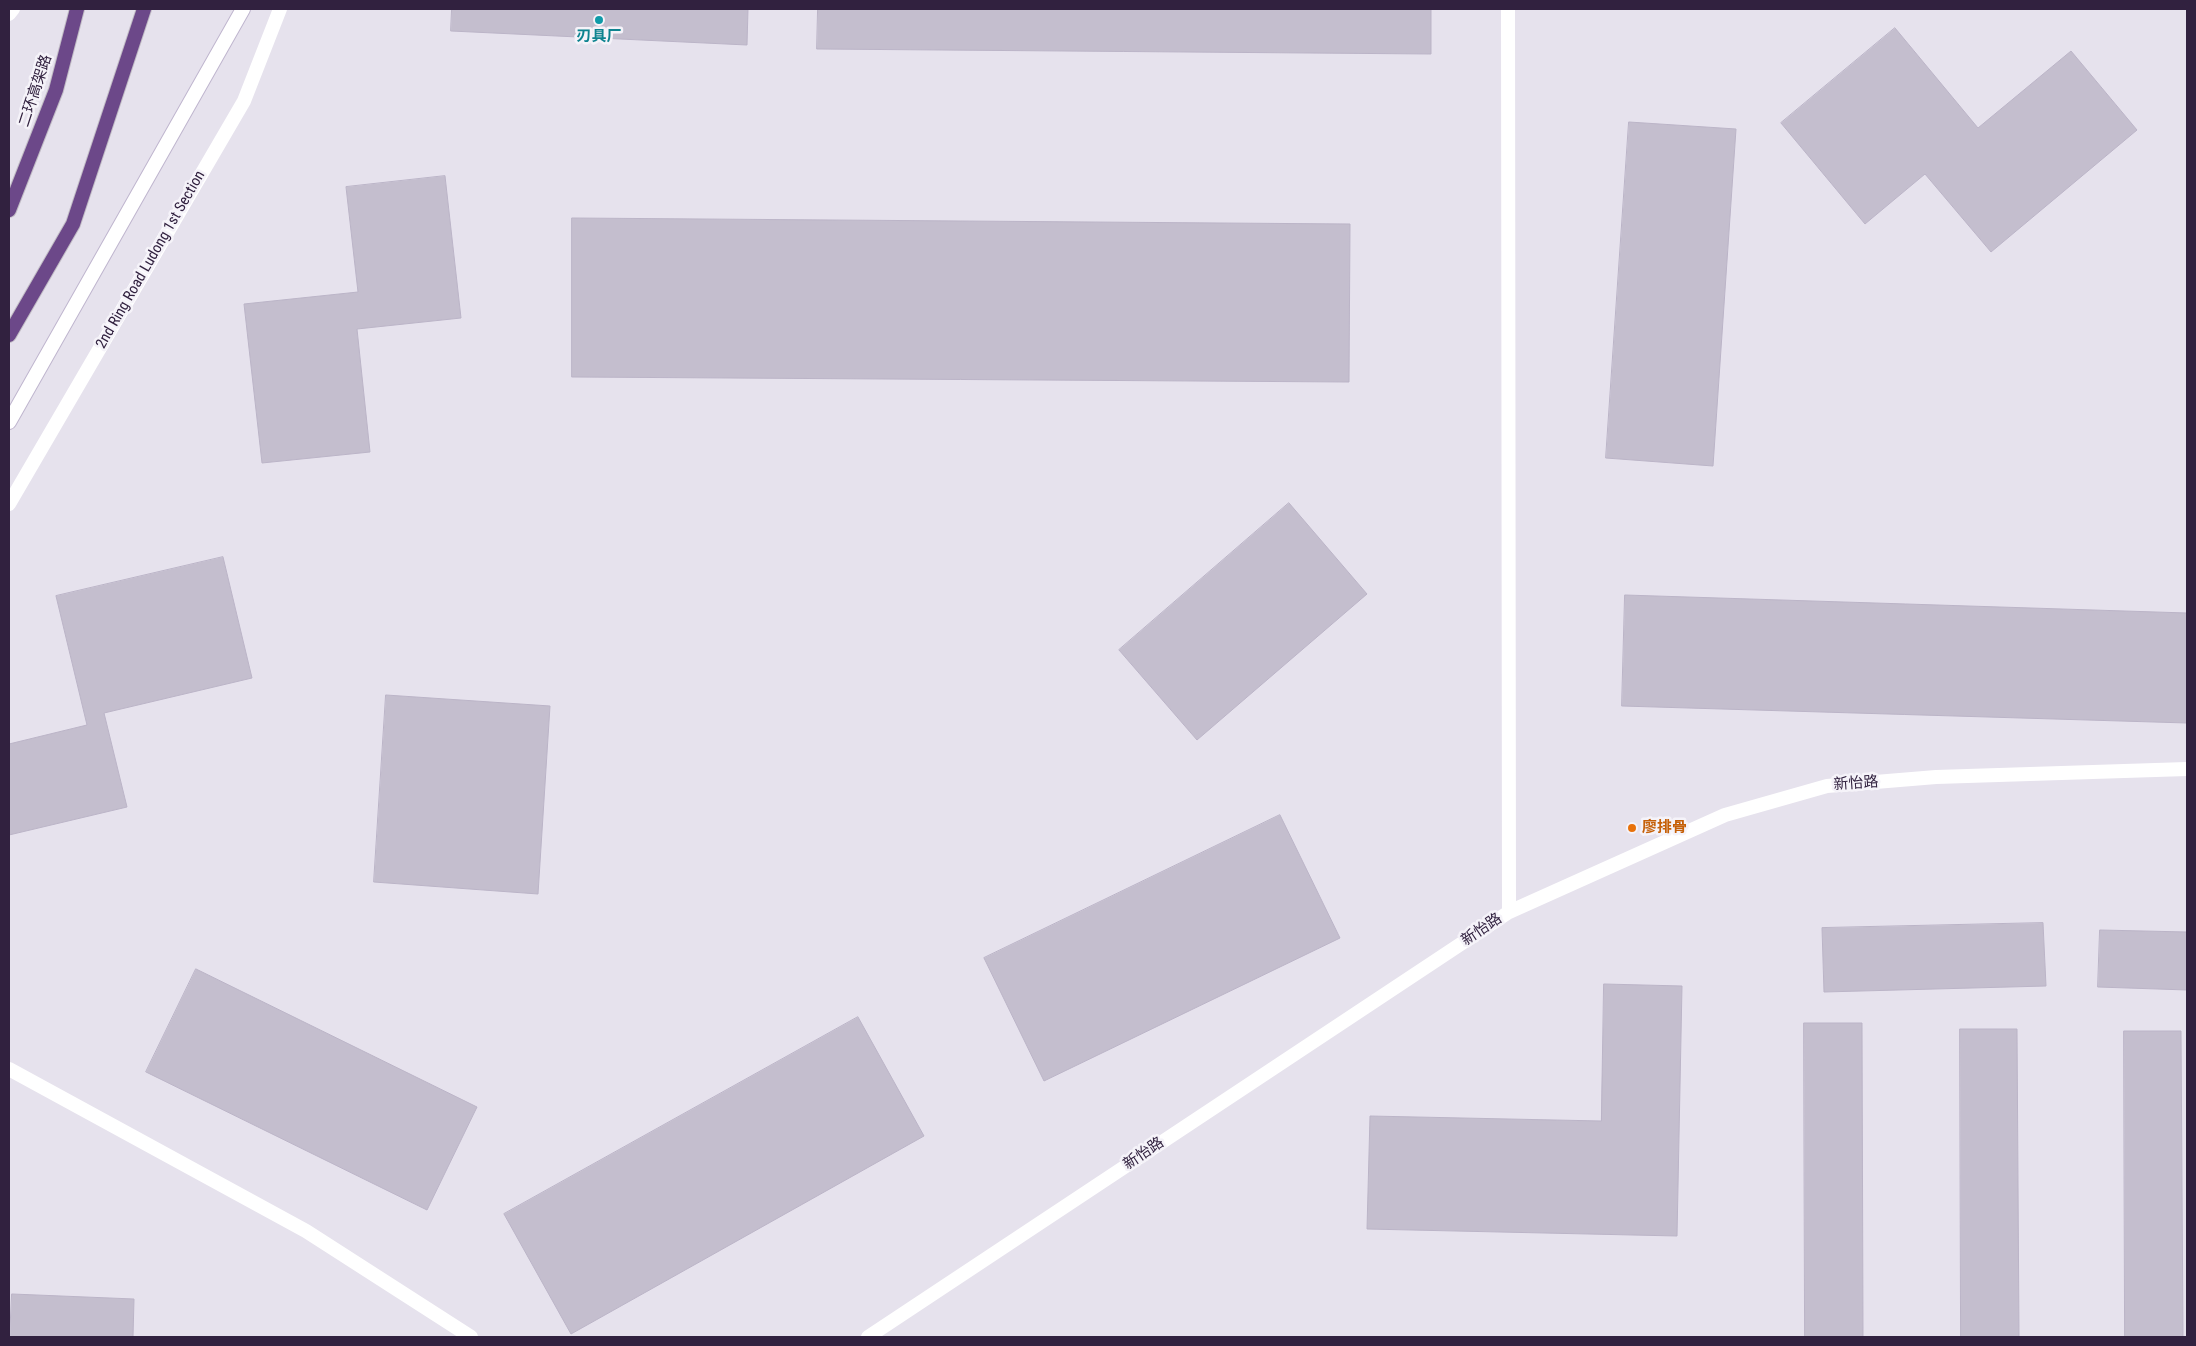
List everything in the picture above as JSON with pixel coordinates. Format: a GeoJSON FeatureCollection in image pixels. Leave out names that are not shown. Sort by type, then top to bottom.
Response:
{"type":"FeatureCollection","features":[{"type":"Feature","properties":{"kind":"highway","name":"二环高架路"},"geometry":{"type":"LineString","coordinates":[[9,210],[56,90],[77,9]]}},
{"type":"Feature","properties":{"kind":"highway"},"geometry":{"type":"LineString","coordinates":[[9,335],[73,224],[144,9]]}},
{"type":"Feature","properties":{"kind":"street"},"geometry":{"type":"LineString","coordinates":[[9,14],[13,9]]}},
{"type":"Feature","properties":{"kind":"street"},"geometry":{"type":"LineString","coordinates":[[9,422],[243,9]]}},
{"type":"Feature","properties":{"kind":"street","name":"2nd Ring Road Ludong 1st Section"},"geometry":{"type":"LineString","coordinates":[[9,504],[244,101],[280,9]]}},
{"type":"Feature","properties":{"kind":"street"},"geometry":{"type":"LineString","coordinates":[[1508,9],[1509,912]]}},
{"type":"Feature","properties":{"kind":"street","name":"新怡路"},"geometry":{"type":"LineString","coordinates":[[868,1337],[1509,912],[1725,815],[1827,786],[1936,777],[2187,769]]}},
{"type":"Feature","properties":{"kind":"street"},"geometry":{"type":"LineString","coordinates":[[9,1069],[306,1231],[471,1337]]}},
{"type":"Feature","properties":{"kind":"building","name":"刃具厂"},"geometry":{"type":"Polygon","coordinates":[[[452,9],[748,9],[747,45],[451,31],[452,9]]]}},
{"type":"Feature","properties":{"kind":"building"},"geometry":{"type":"Polygon","coordinates":[[[818,9],[1431,9],[1431,54],[817,49],[818,9]]]}},
{"type":"Feature","properties":{"kind":"building"},"geometry":{"type":"Polygon","coordinates":[[[1895,28],[1978,128],[2071,51],[2137,130],[1991,252],[1925,174],[1865,224],[1781,123],[1895,28]]]}},
{"type":"Feature","properties":{"kind":"building"},"geometry":{"type":"Polygon","coordinates":[[[1629,122],[1736,129],[1713,466],[1606,458],[1629,122]]]}},
{"type":"Feature","properties":{"kind":"building"},"geometry":{"type":"Polygon","coordinates":[[[445,176],[461,318],[357,329],[370,452],[262,463],[244,304],[358,292],[346,187],[445,176]]]}},
{"type":"Feature","properties":{"kind":"building"},"geometry":{"type":"Polygon","coordinates":[[[572,218],[1350,224],[1349,382],[572,377],[572,218]]]}},
{"type":"Feature","properties":{"kind":"building"},"geometry":{"type":"Polygon","coordinates":[[[1289,503],[1367,594],[1197,740],[1119,650],[1289,503]]]}},
{"type":"Feature","properties":{"kind":"building"},"geometry":{"type":"Polygon","coordinates":[[[223,557],[252,678],[104,713],[127,807],[9,835],[9,744],[87,725],[56,596],[223,557]]]}},
{"type":"Feature","properties":{"kind":"building"},"geometry":{"type":"Polygon","coordinates":[[[1625,595],[2187,613],[2187,723],[1622,706],[1625,595]]]}},
{"type":"Feature","properties":{"kind":"building"},"geometry":{"type":"Polygon","coordinates":[[[386,695],[550,706],[538,894],[374,882],[386,695]]]}},
{"type":"Feature","properties":{"kind":"building"},"geometry":{"type":"Polygon","coordinates":[[[1280,815],[1340,938],[1044,1081],[984,958],[1280,815]]]}},
{"type":"Feature","properties":{"kind":"building"},"geometry":{"type":"Polygon","coordinates":[[[2043,923],[2046,986],[1824,992],[1822,928],[2043,923]]]}},
{"type":"Feature","properties":{"kind":"building"},"geometry":{"type":"Polygon","coordinates":[[[2100,930],[2187,932],[2187,990],[2098,987],[2100,930]]]}},
{"type":"Feature","properties":{"kind":"building"},"geometry":{"type":"Polygon","coordinates":[[[196,969],[477,1107],[427,1210],[146,1072],[196,969]]]}},
{"type":"Feature","properties":{"kind":"building"},"geometry":{"type":"Polygon","coordinates":[[[1604,984],[1682,986],[1677,1236],[1367,1229],[1370,1116],[1601,1121],[1604,984]]]}},
{"type":"Feature","properties":{"kind":"building"},"geometry":{"type":"Polygon","coordinates":[[[858,1017],[924,1136],[571,1334],[504,1214],[858,1017]]]}},
{"type":"Feature","properties":{"kind":"building"},"geometry":{"type":"Polygon","coordinates":[[[1804,1023],[1862,1023],[1863,1337],[1805,1337],[1804,1023]]]}},
{"type":"Feature","properties":{"kind":"building"},"geometry":{"type":"Polygon","coordinates":[[[1960,1029],[2017,1029],[2019,1337],[1961,1337],[1960,1029]]]}},
{"type":"Feature","properties":{"kind":"building"},"geometry":{"type":"Polygon","coordinates":[[[2124,1031],[2181,1031],[2183,1337],[2125,1337],[2124,1031]]]}},
{"type":"Feature","properties":{"kind":"building"},"geometry":{"type":"Polygon","coordinates":[[[12,1294],[134,1299],[133,1337],[10,1337],[12,1294]]]}},
{"type":"Feature","properties":{"kind":"place","name":"刃具厂"},"geometry":{"type":"Point","coordinates":[599,20]}},
{"type":"Feature","properties":{"kind":"place","name":"廖排骨"},"geometry":{"type":"Point","coordinates":[1632,828]}}]}
